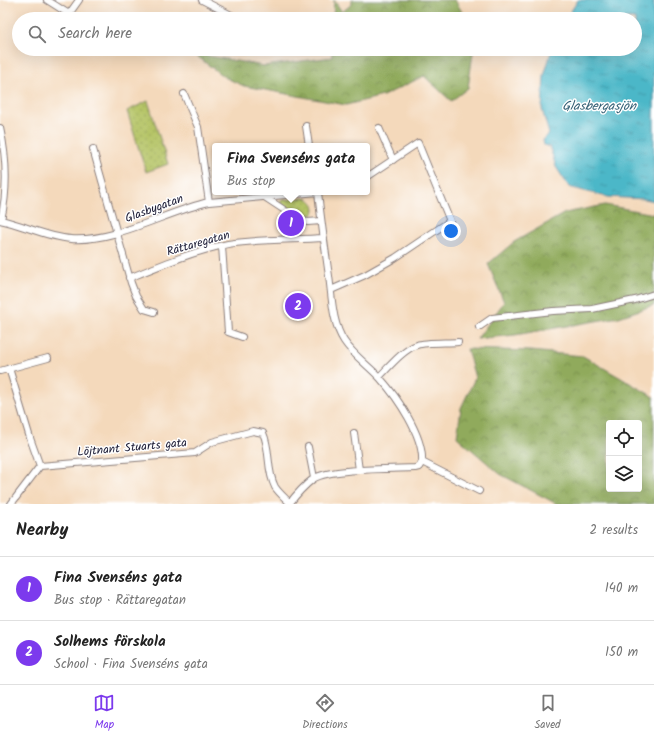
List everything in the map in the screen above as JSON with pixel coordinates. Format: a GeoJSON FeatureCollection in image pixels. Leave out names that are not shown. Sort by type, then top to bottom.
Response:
{"type":"FeatureCollection","features":[{"type":"Feature","properties":{"kind":"street"},"geometry":{"type":"LineString","coordinates":[[47,0],[66,12]]}},
{"type":"Feature","properties":{"kind":"street"},"geometry":{"type":"LineString","coordinates":[[70,12],[79,0]]}},
{"type":"Feature","properties":{"kind":"street"},"geometry":{"type":"LineString","coordinates":[[202,0],[225,12]]}},
{"type":"Feature","properties":{"kind":"street"},"geometry":{"type":"LineString","coordinates":[[184,94],[198,127],[209,202]]}},
{"type":"Feature","properties":{"kind":"street"},"geometry":{"type":"LineString","coordinates":[[306,126],[309,143]]}},
{"type":"Feature","properties":{"kind":"street"},"geometry":{"type":"LineString","coordinates":[[0,128],[4,146],[6,174],[1,220]]}},
{"type":"Feature","properties":{"kind":"street"},"geometry":{"type":"LineString","coordinates":[[379,128],[393,160]]}},
{"type":"Feature","properties":{"kind":"street"},"geometry":{"type":"LineString","coordinates":[[331,290],[365,275],[395,258],[450,221],[418,143],[370,175]]}},
{"type":"Feature","properties":{"kind":"street"},"geometry":{"type":"LineString","coordinates":[[93,149],[129,278],[136,296],[144,309],[154,312]]}},
{"type":"Feature","properties":{"kind":"street","name":"Glasbygatan"},"geometry":{"type":"LineString","coordinates":[[1,220],[54,237],[72,239],[90,238],[116,233],[209,202],[277,195]]}},
{"type":"Feature","properties":{"kind":"street"},"geometry":{"type":"LineString","coordinates":[[290,504],[301,490],[314,478],[335,473],[359,470],[415,468],[421,465],[422,462],[422,451],[417,434],[398,400],[379,377],[353,353],[340,335],[334,313],[318,195]]}},
{"type":"Feature","properties":{"kind":"street"},"geometry":{"type":"LineString","coordinates":[[263,196],[301,221],[308,222],[322,220]]}},
{"type":"Feature","properties":{"kind":"street","name":"Rättaregatan"},"geometry":{"type":"LineString","coordinates":[[129,278],[194,253],[222,246],[248,242],[324,238]]}},
{"type":"Feature","properties":{"kind":"street"},"geometry":{"type":"LineString","coordinates":[[222,246],[228,332],[242,337]]}},
{"type":"Feature","properties":{"kind":"street"},"geometry":{"type":"LineString","coordinates":[[480,327],[492,318],[554,311],[592,309],[635,300],[654,294]]}},
{"type":"Feature","properties":{"kind":"street"},"geometry":{"type":"LineString","coordinates":[[379,377],[403,354],[417,345],[458,342]]}},
{"type":"Feature","properties":{"kind":"street"},"geometry":{"type":"LineString","coordinates":[[0,371],[48,358]]}},
{"type":"Feature","properties":{"kind":"street"},"geometry":{"type":"LineString","coordinates":[[9,368],[40,466],[11,504]]}},
{"type":"Feature","properties":{"kind":"street","name":"Löjtnant Stuarts gata"},"geometry":{"type":"LineString","coordinates":[[40,466],[195,453],[212,442],[253,431],[263,433],[267,442],[269,469],[276,487],[290,504]]}},
{"type":"Feature","properties":{"kind":"street"},"geometry":{"type":"LineString","coordinates":[[354,433],[359,470]]}},
{"type":"Feature","properties":{"kind":"street"},"geometry":{"type":"LineString","coordinates":[[308,447],[314,478]]}},
{"type":"Feature","properties":{"kind":"street"},"geometry":{"type":"LineString","coordinates":[[422,462],[479,491]]}},
{"type":"Feature","properties":{"kind":"green space"},"geometry":{"type":"Polygon","coordinates":[[[334,0],[342,12],[333,12],[334,0]]]}},
{"type":"Feature","properties":{"kind":"green space"},"geometry":{"type":"Polygon","coordinates":[[[352,0],[455,0],[462,12],[342,12],[352,4],[352,0]]]}},
{"type":"Feature","properties":{"kind":"green space"},"geometry":{"type":"Polygon","coordinates":[[[197,56],[209,56],[264,66],[332,56],[473,56],[468,88],[451,101],[424,76],[383,96],[346,105],[244,86],[224,77],[197,56]]]}},
{"type":"Feature","properties":{"kind":"green space"},"geometry":{"type":"Polygon","coordinates":[[[148,101],[168,164],[146,172],[127,111],[148,101]]]}},
{"type":"Feature","properties":{"kind":"green space"},"geometry":{"type":"Polygon","coordinates":[[[305,198],[311,201],[315,208],[309,217],[298,214],[280,202],[282,200],[305,198]]]}},
{"type":"Feature","properties":{"kind":"green space"},"geometry":{"type":"Polygon","coordinates":[[[605,205],[654,214],[654,305],[619,317],[515,335],[477,339],[504,302],[488,264],[514,242],[565,213],[605,205]]]}},
{"type":"Feature","properties":{"kind":"green space"},"geometry":{"type":"Polygon","coordinates":[[[467,349],[531,351],[583,356],[654,397],[654,504],[557,504],[500,474],[457,437],[461,408],[475,378],[467,349]]]}},
{"type":"Feature","properties":{"kind":"water","name":"Glasbergasjön"},"geometry":{"type":"Polygon","coordinates":[[[578,0],[654,0],[654,201],[645,199],[607,197],[569,187],[556,167],[550,147],[544,145],[543,140],[549,134],[542,109],[544,76],[550,56],[642,56],[642,12],[570,12],[578,0]]]}},
{"type":"Feature","properties":{"kind":"place","name":"Fina Svenséns gata"},"geometry":{"type":"Point","coordinates":[291,223]}},
{"type":"Feature","properties":{"kind":"place","name":"Solhems förskola"},"geometry":{"type":"Point","coordinates":[298,306]}}]}
